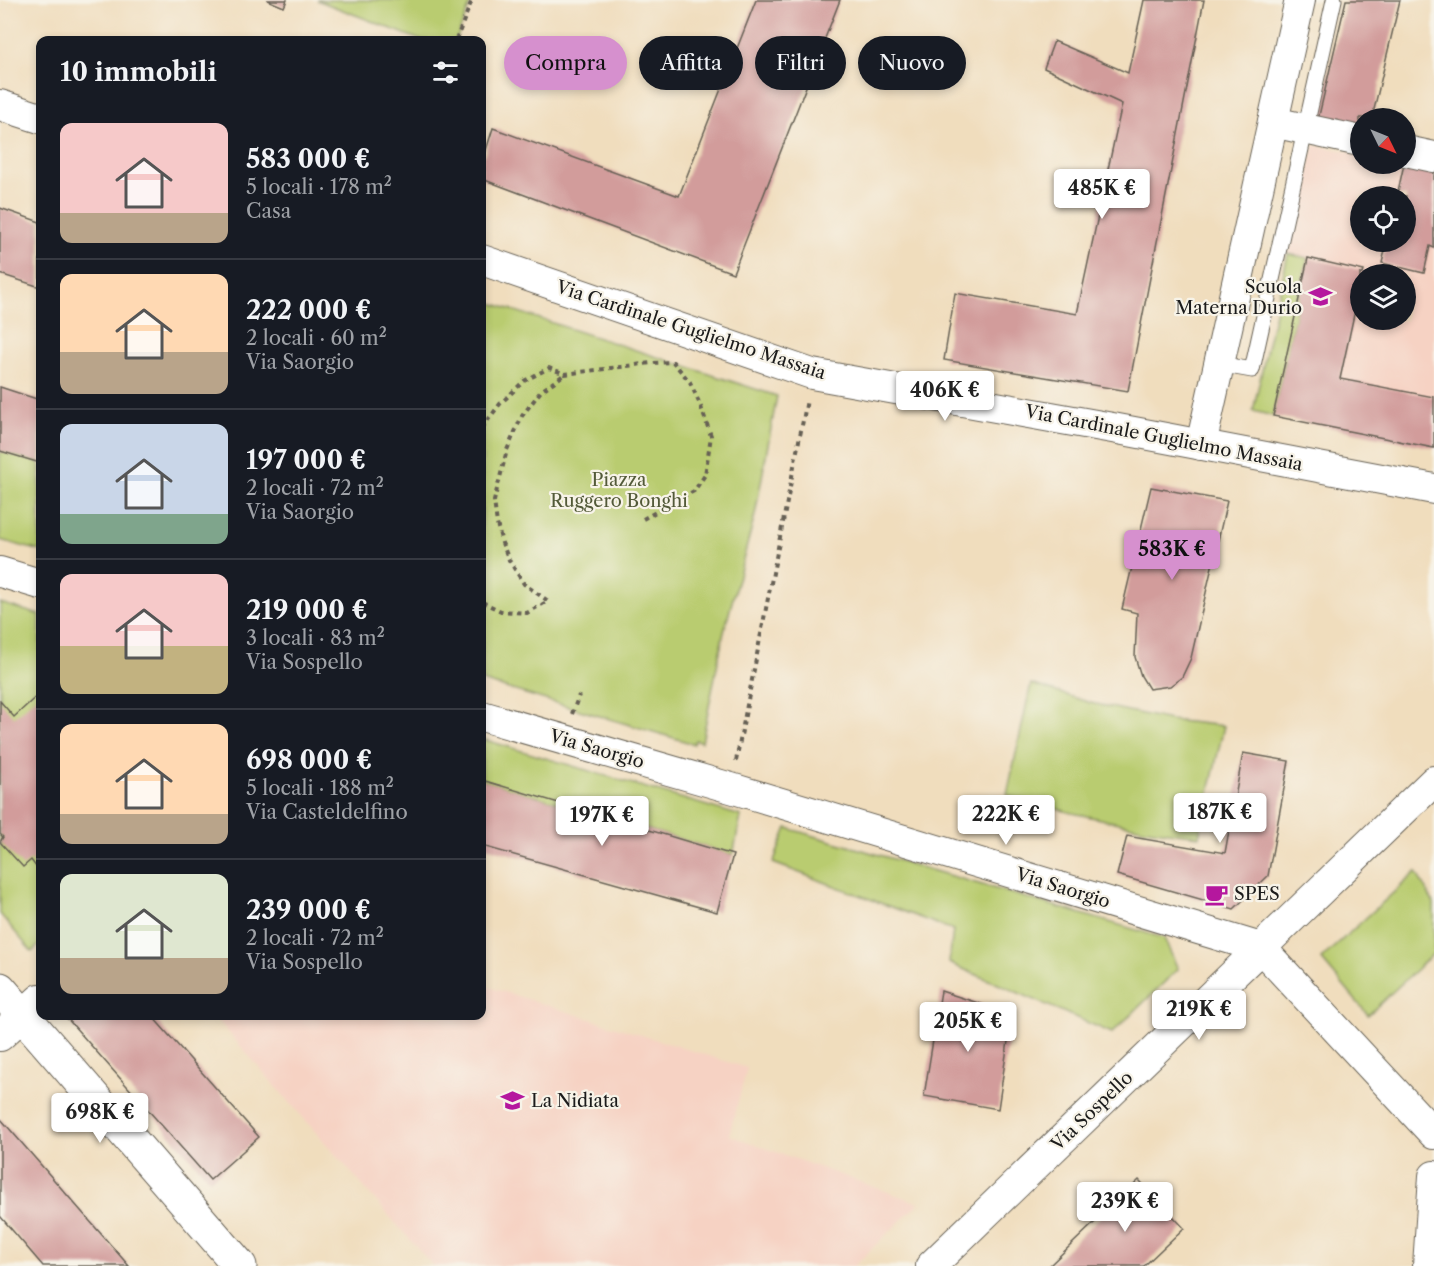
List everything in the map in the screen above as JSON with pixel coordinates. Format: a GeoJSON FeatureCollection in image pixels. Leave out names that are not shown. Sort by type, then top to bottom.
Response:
{"type":"FeatureCollection","features":[{"type":"Feature","properties":{"kind":"street"},"geometry":{"type":"LineString","coordinates":[[1201,445],[1300,0]]}},
{"type":"Feature","properties":{"kind":"street"},"geometry":{"type":"LineString","coordinates":[[0,105],[36,117]]}},
{"type":"Feature","properties":{"kind":"street"},"geometry":{"type":"LineString","coordinates":[[1273,122],[1350,139]]}},
{"type":"Feature","properties":{"kind":"street"},"geometry":{"type":"LineString","coordinates":[[1416,153],[1434,157]]}},
{"type":"Feature","properties":{"kind":"street","name":"Via Cardinale Guglielmo Massaia"},"geometry":{"type":"LineString","coordinates":[[486,261],[812,374],[1434,489]]}},
{"type":"Feature","properties":{"kind":"street"},"geometry":{"type":"LineString","coordinates":[[0,572],[36,583]]}},
{"type":"Feature","properties":{"kind":"street","name":"Via Saorgio"},"geometry":{"type":"LineString","coordinates":[[486,717],[731,788],[1261,948]]}},
{"type":"Feature","properties":{"kind":"street","name":"Via Sospello"},"geometry":{"type":"LineString","coordinates":[[936,1264],[1434,782]]}},
{"type":"Feature","properties":{"kind":"street"},"geometry":{"type":"LineString","coordinates":[[1261,948],[1434,1134]]}},
{"type":"Feature","properties":{"kind":"street"},"geometry":{"type":"LineString","coordinates":[[0,989],[21,1017],[240,1266]]}},
{"type":"Feature","properties":{"kind":"street"},"geometry":{"type":"LineString","coordinates":[[1428,1266],[1434,1176]]}},
{"type":"Feature","properties":{"kind":"lane"},"geometry":{"type":"LineString","coordinates":[[1218,364],[1252,370],[1334,0]]}},
{"type":"Feature","properties":{"kind":"path"},"geometry":{"type":"LineString","coordinates":[[458,36],[472,0]]}},
{"type":"Feature","properties":{"kind":"path"},"geometry":{"type":"LineString","coordinates":[[486,423],[500,404],[524,381],[549,368],[566,374],[673,362],[690,382],[711,436],[705,475],[694,490],[643,519]]}},
{"type":"Feature","properties":{"kind":"path"},"geometry":{"type":"LineString","coordinates":[[486,604],[501,611],[527,613],[548,602],[524,584],[509,560],[497,524],[494,501],[507,450],[522,416],[541,391],[566,374]]}},
{"type":"Feature","properties":{"kind":"path"},"geometry":{"type":"LineString","coordinates":[[731,788],[812,374]]}},
{"type":"Feature","properties":{"kind":"shaded area","name":"Scuola Materna Durio"},"geometry":{"type":"Polygon","coordinates":[[[1314,145],[1350,152],[1350,174],[1416,174],[1416,165],[1434,168],[1434,448],[1253,411],[1314,145]]]}},
{"type":"Feature","properties":{"kind":"shaded area","name":"La Nidiata"},"geometry":{"type":"Polygon","coordinates":[[[486,986],[747,1068],[729,1135],[919,1203],[854,1266],[433,1266],[218,1020],[486,1020],[486,986]]]}},
{"type":"Feature","properties":{"kind":"green space"},"geometry":{"type":"Polygon","coordinates":[[[317,0],[472,0],[458,36],[410,36],[317,0]]]}},
{"type":"Feature","properties":{"kind":"green space"},"geometry":{"type":"Polygon","coordinates":[[[1288,254],[1308,258],[1273,416],[1253,411],[1288,254]]]}},
{"type":"Feature","properties":{"kind":"green space","name":"Piazza Ruggero Bonghi"},"geometry":{"type":"Polygon","coordinates":[[[486,301],[777,396],[755,515],[723,636],[702,742],[695,740],[694,744],[486,682],[486,301]]]}},
{"type":"Feature","properties":{"kind":"green space"},"geometry":{"type":"Polygon","coordinates":[[[0,451],[36,462],[36,550],[0,540],[0,451]]]}},
{"type":"Feature","properties":{"kind":"green space"},"geometry":{"type":"Polygon","coordinates":[[[0,603],[36,614],[36,948],[32,952],[0,914],[0,603]]]}},
{"type":"Feature","properties":{"kind":"green space"},"geometry":{"type":"Polygon","coordinates":[[[1031,684],[1091,703],[1170,720],[1224,726],[1199,836],[1146,829],[1068,812],[1007,795],[1031,684]]]}},
{"type":"Feature","properties":{"kind":"green space"},"geometry":{"type":"Polygon","coordinates":[[[486,740],[741,816],[733,855],[486,781],[486,740]]]}},
{"type":"Feature","properties":{"kind":"green space"},"geometry":{"type":"Polygon","coordinates":[[[787,828],[1164,938],[1178,969],[1112,1033],[949,963],[953,930],[773,863],[787,828]]]}},
{"type":"Feature","properties":{"kind":"green space"},"geometry":{"type":"Polygon","coordinates":[[[1416,872],[1434,904],[1434,953],[1368,1015],[1321,959],[1416,872]]]}},
{"type":"Feature","properties":{"kind":"building"},"geometry":{"type":"Polygon","coordinates":[[[267,0],[287,0],[284,7],[267,0]]]}},
{"type":"Feature","properties":{"kind":"building"},"geometry":{"type":"Polygon","coordinates":[[[756,0],[840,0],[826,36],[755,36],[755,90],[805,90],[733,273],[486,180],[486,150],[493,128],[679,196],[721,90],[743,90],[742,36],[756,0]]]}},
{"type":"Feature","properties":{"kind":"building"},"geometry":{"type":"Polygon","coordinates":[[[1144,0],[1204,0],[1128,391],[944,360],[955,293],[1077,314],[1122,104],[1044,68],[1054,41],[1128,73],[1144,0]]]}},
{"type":"Feature","properties":{"kind":"building"},"geometry":{"type":"Polygon","coordinates":[[[1346,0],[1400,0],[1374,108],[1350,108],[1350,128],[1318,120],[1346,0]]]}},
{"type":"Feature","properties":{"kind":"building"},"geometry":{"type":"Polygon","coordinates":[[[1416,167],[1434,171],[1434,248],[1430,246],[1424,273],[1416,271],[1416,264],[1382,263],[1385,252],[1416,252],[1416,186],[1399,186],[1402,174],[1416,174],[1416,167]]]}},
{"type":"Feature","properties":{"kind":"building"},"geometry":{"type":"Polygon","coordinates":[[[0,208],[36,221],[36,286],[0,274],[0,208]]]}},
{"type":"Feature","properties":{"kind":"building"},"geometry":{"type":"Polygon","coordinates":[[[1308,258],[1350,268],[1351,330],[1340,379],[1434,397],[1434,448],[1273,416],[1308,258]]]}},
{"type":"Feature","properties":{"kind":"building"},"geometry":{"type":"Polygon","coordinates":[[[0,387],[36,399],[36,462],[0,451],[0,387]]]}},
{"type":"Feature","properties":{"kind":"building"},"geometry":{"type":"Polygon","coordinates":[[[1151,487],[1227,501],[1191,658],[1182,677],[1170,686],[1149,689],[1141,676],[1135,657],[1137,613],[1122,609],[1151,487]]]}},
{"type":"Feature","properties":{"kind":"building"},"geometry":{"type":"Polygon","coordinates":[[[36,697],[36,867],[31,860],[23,867],[0,842],[3,837],[0,834],[0,701],[14,717],[36,697]]]}},
{"type":"Feature","properties":{"kind":"building"},"geometry":{"type":"Polygon","coordinates":[[[1243,753],[1289,761],[1268,876],[1234,909],[1117,875],[1127,836],[1225,853],[1243,753]]]}},
{"type":"Feature","properties":{"kind":"building"},"geometry":{"type":"Polygon","coordinates":[[[486,781],[733,855],[717,912],[486,847],[486,781]]]}},
{"type":"Feature","properties":{"kind":"building"},"geometry":{"type":"Polygon","coordinates":[[[941,991],[1012,1014],[998,1109],[924,1096],[941,991]]]}},
{"type":"Feature","properties":{"kind":"building"},"geometry":{"type":"Polygon","coordinates":[[[69,1020],[156,1020],[259,1137],[210,1180],[69,1020]]]}},
{"type":"Feature","properties":{"kind":"building"},"geometry":{"type":"Polygon","coordinates":[[[0,1118],[129,1266],[43,1266],[0,1216],[0,1118]]]}},
{"type":"Feature","properties":{"kind":"building"},"geometry":{"type":"Polygon","coordinates":[[[1139,1180],[1184,1228],[1144,1266],[1049,1266],[1139,1180]]]}},
{"type":"Feature","properties":{"kind":"place","name":"Scuola Materna Durio"},"geometry":{"type":"Point","coordinates":[1320,297]}},
{"type":"Feature","properties":{"kind":"place","name":"SPES"},"geometry":{"type":"Point","coordinates":[1216,894]}},
{"type":"Feature","properties":{"kind":"place","name":"La Nidiata"},"geometry":{"type":"Point","coordinates":[513,1101]}}]}
